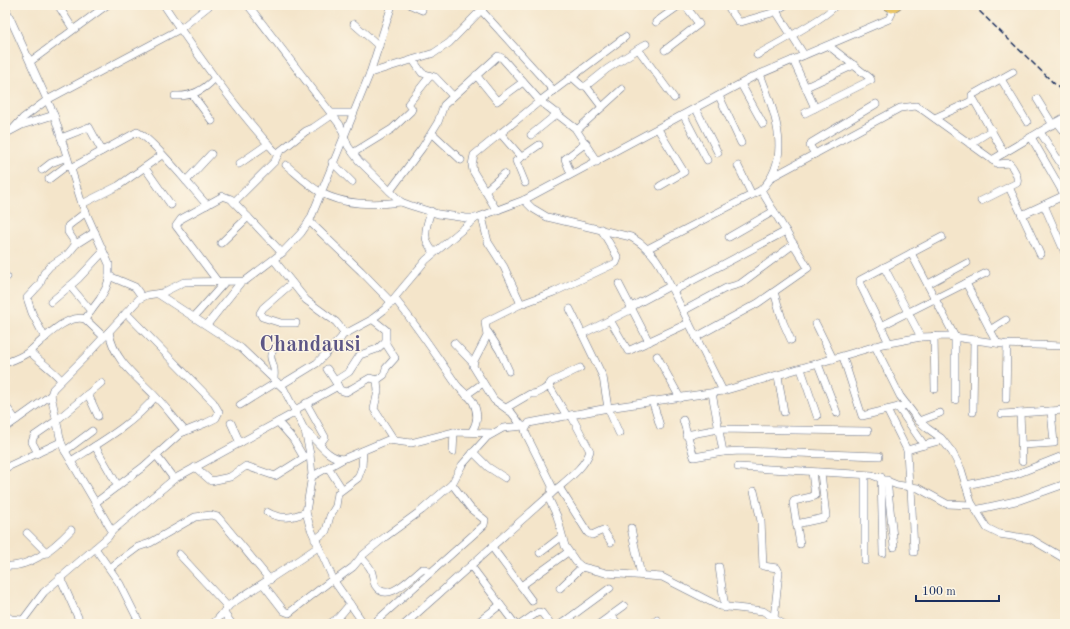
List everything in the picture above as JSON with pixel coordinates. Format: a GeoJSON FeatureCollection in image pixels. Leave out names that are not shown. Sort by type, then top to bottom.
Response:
{"type":"FeatureCollection","features":[{"type":"Feature","properties":{"kind":"street"},"geometry":{"type":"LineString","coordinates":[[58,5],[73,28]]}},
{"type":"Feature","properties":{"kind":"street"},"geometry":{"type":"LineString","coordinates":[[31,61],[73,28],[107,5]]}},
{"type":"Feature","properties":{"kind":"street"},"geometry":{"type":"LineString","coordinates":[[164,5],[214,79],[278,154]]}},
{"type":"Feature","properties":{"kind":"street"},"geometry":{"type":"LineString","coordinates":[[13,129],[23,118],[47,100],[180,30],[210,5]]}},
{"type":"Feature","properties":{"kind":"street"},"geometry":{"type":"LineString","coordinates":[[248,5],[331,114],[344,134],[346,142],[353,153],[401,202]]}},
{"type":"Feature","properties":{"kind":"street"},"geometry":{"type":"LineString","coordinates":[[112,532],[61,442],[51,395],[53,388],[142,297],[158,294],[184,282],[241,282],[251,278],[282,254],[301,233],[309,221],[332,162],[370,73],[392,5]]}},
{"type":"Feature","properties":{"kind":"street"},"geometry":{"type":"LineString","coordinates":[[411,5],[422,10]]}},
{"type":"Feature","properties":{"kind":"street"},"geometry":{"type":"LineString","coordinates":[[656,22],[680,5]]}},
{"type":"Feature","properties":{"kind":"street"},"geometry":{"type":"LineString","coordinates":[[664,50],[699,24],[685,5]]}},
{"type":"Feature","properties":{"kind":"street"},"geometry":{"type":"LineString","coordinates":[[727,5],[738,22],[779,8],[804,55]]}},
{"type":"Feature","properties":{"kind":"street"},"geometry":{"type":"LineString","coordinates":[[757,55],[834,9],[835,5]]}},
{"type":"Feature","properties":{"kind":"street"},"geometry":{"type":"LineString","coordinates":[[5,6],[54,115],[82,204],[109,264],[109,276],[106,288],[85,319]]}},
{"type":"Feature","properties":{"kind":"street"},"geometry":{"type":"LineString","coordinates":[[286,165],[320,192],[340,200],[378,205],[401,202],[431,212],[466,218],[479,217],[524,200],[684,116],[760,74],[829,46],[889,19],[892,13],[892,6]]}},
{"type":"Feature","properties":{"kind":"street"},"geometry":{"type":"LineString","coordinates":[[370,73],[434,53],[449,43],[483,7],[554,91]]}},
{"type":"Feature","properties":{"kind":"street"},"geometry":{"type":"LineString","coordinates":[[354,24],[379,46]]}},
{"type":"Feature","properties":{"kind":"street"},"geometry":{"type":"LineString","coordinates":[[497,211],[473,171],[473,158],[477,151],[625,37]]}},
{"type":"Feature","properties":{"kind":"street"},"geometry":{"type":"LineString","coordinates":[[586,86],[646,44]]}},
{"type":"Feature","properties":{"kind":"street"},"geometry":{"type":"LineString","coordinates":[[805,113],[871,80],[829,46]]}},
{"type":"Feature","properties":{"kind":"street"},"geometry":{"type":"LineString","coordinates":[[638,49],[674,98]]}},
{"type":"Feature","properties":{"kind":"street"},"geometry":{"type":"LineString","coordinates":[[390,190],[411,164],[432,133],[444,105],[498,56],[524,82],[540,101],[577,130],[597,162]]}},
{"type":"Feature","properties":{"kind":"street"},"geometry":{"type":"LineString","coordinates":[[412,60],[422,73],[435,77],[453,96]]}},
{"type":"Feature","properties":{"kind":"street"},"geometry":{"type":"LineString","coordinates":[[794,60],[816,108]]}},
{"type":"Feature","properties":{"kind":"street"},"geometry":{"type":"LineString","coordinates":[[806,87],[854,65]]}},
{"type":"Feature","properties":{"kind":"street"},"geometry":{"type":"LineString","coordinates":[[972,100],[972,95],[1013,72]]}},
{"type":"Feature","properties":{"kind":"street"},"geometry":{"type":"LineString","coordinates":[[647,249],[761,190],[772,177],[777,164],[778,124],[760,74]]}},
{"type":"Feature","properties":{"kind":"street"},"geometry":{"type":"LineString","coordinates":[[476,75],[497,101],[524,82]]}},
{"type":"Feature","properties":{"kind":"street"},"geometry":{"type":"LineString","coordinates":[[353,153],[392,129],[411,111],[412,109],[409,102],[430,76]]}},
{"type":"Feature","properties":{"kind":"street"},"geometry":{"type":"LineString","coordinates":[[572,77],[582,86],[586,86],[602,107]]}},
{"type":"Feature","properties":{"kind":"street"},"geometry":{"type":"LineString","coordinates":[[174,96],[192,94],[208,86],[214,79]]}},
{"type":"Feature","properties":{"kind":"street"},"geometry":{"type":"LineString","coordinates":[[1001,79],[1027,122]]}},
{"type":"Feature","properties":{"kind":"street"},"geometry":{"type":"LineString","coordinates":[[741,84],[763,124]]}},
{"type":"Feature","properties":{"kind":"street"},"geometry":{"type":"LineString","coordinates":[[577,130],[622,89]]}},
{"type":"Feature","properties":{"kind":"street"},"geometry":{"type":"LineString","coordinates":[[192,94],[212,121]]}},
{"type":"Feature","properties":{"kind":"street"},"geometry":{"type":"LineString","coordinates":[[719,96],[742,143]]}},
{"type":"Feature","properties":{"kind":"street"},"geometry":{"type":"LineString","coordinates":[[1036,99],[1055,123],[1065,132]]}},
{"type":"Feature","properties":{"kind":"street"},"geometry":{"type":"LineString","coordinates":[[935,118],[972,100]]}},
{"type":"Feature","properties":{"kind":"street"},"geometry":{"type":"LineString","coordinates":[[972,100],[977,103],[1004,153]]}},
{"type":"Feature","properties":{"kind":"street"},"geometry":{"type":"LineString","coordinates":[[815,154],[810,146],[811,143],[876,104]]}},
{"type":"Feature","properties":{"kind":"street"},"geometry":{"type":"LineString","coordinates":[[772,177],[873,122],[900,108],[908,106],[920,108],[992,160],[1001,165],[1009,163],[1012,165],[1018,181],[981,201]]}},
{"type":"Feature","properties":{"kind":"street"},"geometry":{"type":"LineString","coordinates":[[696,109],[718,153]]}},
{"type":"Feature","properties":{"kind":"street"},"geometry":{"type":"LineString","coordinates":[[865,111],[873,122]]}},
{"type":"Feature","properties":{"kind":"street"},"geometry":{"type":"LineString","coordinates":[[234,202],[275,162],[278,154],[306,131],[313,128],[331,114],[353,113]]}},
{"type":"Feature","properties":{"kind":"street"},"geometry":{"type":"LineString","coordinates":[[531,135],[558,114]]}},
{"type":"Feature","properties":{"kind":"street"},"geometry":{"type":"LineString","coordinates":[[5,134],[28,122],[54,115]]}},
{"type":"Feature","properties":{"kind":"street"},"geometry":{"type":"LineString","coordinates":[[684,116],[707,160]]}},
{"type":"Feature","properties":{"kind":"street"},"geometry":{"type":"LineString","coordinates":[[992,160],[1065,117]]}},
{"type":"Feature","properties":{"kind":"street"},"geometry":{"type":"LineString","coordinates":[[844,123],[851,134]]}},
{"type":"Feature","properties":{"kind":"street"},"geometry":{"type":"LineString","coordinates":[[61,138],[89,127],[102,151]]}},
{"type":"Feature","properties":{"kind":"street"},"geometry":{"type":"LineString","coordinates":[[658,129],[684,172],[660,186]]}},
{"type":"Feature","properties":{"kind":"street"},"geometry":{"type":"LineString","coordinates":[[970,144],[992,130]]}},
{"type":"Feature","properties":{"kind":"street"},"geometry":{"type":"LineString","coordinates":[[49,179],[70,166],[137,132],[143,135],[207,205]]}},
{"type":"Feature","properties":{"kind":"street"},"geometry":{"type":"LineString","coordinates":[[1040,132],[1065,170]]}},
{"type":"Feature","properties":{"kind":"street"},"geometry":{"type":"LineString","coordinates":[[432,133],[461,160]]}},
{"type":"Feature","properties":{"kind":"street"},"geometry":{"type":"LineString","coordinates":[[500,133],[521,157]]}},
{"type":"Feature","properties":{"kind":"street"},"geometry":{"type":"LineString","coordinates":[[1022,215],[1065,196],[1031,137]]}},
{"type":"Feature","properties":{"kind":"street"},"geometry":{"type":"LineString","coordinates":[[572,174],[564,159],[586,143]]}},
{"type":"Feature","properties":{"kind":"street"},"geometry":{"type":"LineString","coordinates":[[239,164],[268,144]]}},
{"type":"Feature","properties":{"kind":"street"},"geometry":{"type":"LineString","coordinates":[[525,184],[516,162],[539,145]]}},
{"type":"Feature","properties":{"kind":"street"},"geometry":{"type":"LineString","coordinates":[[186,181],[211,154]]}},
{"type":"Feature","properties":{"kind":"street"},"geometry":{"type":"LineString","coordinates":[[82,204],[118,186],[162,155]]}},
{"type":"Feature","properties":{"kind":"street"},"geometry":{"type":"LineString","coordinates":[[42,170],[51,163],[67,157]]}},
{"type":"Feature","properties":{"kind":"street"},"geometry":{"type":"LineString","coordinates":[[332,162],[352,182]]}},
{"type":"Feature","properties":{"kind":"street"},"geometry":{"type":"LineString","coordinates":[[738,166],[752,195]]}},
{"type":"Feature","properties":{"kind":"street"},"geometry":{"type":"LineString","coordinates":[[145,168],[171,205]]}},
{"type":"Feature","properties":{"kind":"street"},"geometry":{"type":"LineString","coordinates":[[485,191],[504,174]]}},
{"type":"Feature","properties":{"kind":"street"},"geometry":{"type":"LineString","coordinates":[[1009,187],[1040,254]]}},
{"type":"Feature","properties":{"kind":"street"},"geometry":{"type":"LineString","coordinates":[[696,337],[774,292],[808,268],[761,190]]}},
{"type":"Feature","properties":{"kind":"street"},"geometry":{"type":"LineString","coordinates":[[221,282],[176,226],[178,220],[226,195],[282,254]]}},
{"type":"Feature","properties":{"kind":"street"},"geometry":{"type":"LineString","coordinates":[[524,200],[547,217],[602,229],[630,237],[647,249],[655,257],[723,391]]}},
{"type":"Feature","properties":{"kind":"street"},"geometry":{"type":"LineString","coordinates":[[1044,205],[1065,253]]}},
{"type":"Feature","properties":{"kind":"street"},"geometry":{"type":"LineString","coordinates":[[729,237],[774,211]]}},
{"type":"Feature","properties":{"kind":"street"},"geometry":{"type":"LineString","coordinates":[[76,244],[68,232],[68,226],[86,212]]}},
{"type":"Feature","properties":{"kind":"street"},"geometry":{"type":"LineString","coordinates":[[431,212],[424,234],[429,247],[434,252]]}},
{"type":"Feature","properties":{"kind":"street"},"geometry":{"type":"LineString","coordinates":[[221,243],[248,217]]}},
{"type":"Feature","properties":{"kind":"street"},"geometry":{"type":"LineString","coordinates":[[240,405],[277,382],[316,363],[343,335],[372,319],[394,301],[408,280],[434,252],[479,217]]}},
{"type":"Feature","properties":{"kind":"street"},"geometry":{"type":"LineString","coordinates":[[479,217],[488,242],[504,267],[521,304]]}},
{"type":"Feature","properties":{"kind":"street"},"geometry":{"type":"LineString","coordinates":[[309,221],[394,301],[421,332],[459,389],[473,402],[477,422],[472,431]]}},
{"type":"Feature","properties":{"kind":"street"},"geometry":{"type":"LineString","coordinates":[[509,371],[500,351],[488,332],[485,322],[521,304],[554,292],[616,263],[618,258],[602,229]]}},
{"type":"Feature","properties":{"kind":"street"},"geometry":{"type":"LineString","coordinates":[[582,334],[786,231]]}},
{"type":"Feature","properties":{"kind":"street"},"geometry":{"type":"LineString","coordinates":[[45,338],[32,313],[27,298],[40,284],[46,270],[68,254],[76,244],[94,232]]}},
{"type":"Feature","properties":{"kind":"street"},"geometry":{"type":"LineString","coordinates":[[889,342],[859,282],[862,278],[942,237]]}},
{"type":"Feature","properties":{"kind":"street"},"geometry":{"type":"LineString","coordinates":[[683,311],[726,288],[740,284],[794,244]]}},
{"type":"Feature","properties":{"kind":"street"},"geometry":{"type":"LineString","coordinates":[[51,302],[90,268],[103,252]]}},
{"type":"Feature","properties":{"kind":"street"},"geometry":{"type":"LineString","coordinates":[[911,253],[955,337],[955,400]]}},
{"type":"Feature","properties":{"kind":"street"},"geometry":{"type":"LineString","coordinates":[[274,260],[316,309],[339,325],[344,332],[343,335]]}},
{"type":"Feature","properties":{"kind":"street"},"geometry":{"type":"LineString","coordinates":[[928,284],[967,263]]}},
{"type":"Feature","properties":{"kind":"street"},"geometry":{"type":"LineString","coordinates":[[884,267],[921,336]]}},
{"type":"Feature","properties":{"kind":"street"},"geometry":{"type":"LineString","coordinates":[[881,326],[986,273]]}},
{"type":"Feature","properties":{"kind":"street"},"geometry":{"type":"LineString","coordinates":[[109,276],[135,287],[142,297]]}},
{"type":"Feature","properties":{"kind":"street"},"geometry":{"type":"LineString","coordinates":[[194,317],[221,282]]}},
{"type":"Feature","properties":{"kind":"street"},"geometry":{"type":"LineString","coordinates":[[207,325],[241,282]]}},
{"type":"Feature","properties":{"kind":"street"},"geometry":{"type":"LineString","coordinates":[[292,282],[263,308],[260,314],[270,320],[296,323]]}},
{"type":"Feature","properties":{"kind":"street"},"geometry":{"type":"LineString","coordinates":[[619,284],[649,342]]}},
{"type":"Feature","properties":{"kind":"street"},"geometry":{"type":"LineString","coordinates":[[966,284],[997,343]]}},
{"type":"Feature","properties":{"kind":"street"},"geometry":{"type":"LineString","coordinates":[[70,286],[91,311]]}},
{"type":"Feature","properties":{"kind":"street"},"geometry":{"type":"LineString","coordinates":[[774,292],[783,322],[791,340]]}},
{"type":"Feature","properties":{"kind":"street"},"geometry":{"type":"LineString","coordinates":[[158,294],[241,348],[277,382],[295,411],[304,431],[311,477],[306,512],[316,544],[334,580],[364,624]]}},
{"type":"Feature","properties":{"kind":"street"},"geometry":{"type":"LineString","coordinates":[[570,309],[603,377],[608,408],[619,433]]}},
{"type":"Feature","properties":{"kind":"street"},"geometry":{"type":"LineString","coordinates":[[95,503],[185,431],[216,418],[219,412],[218,408],[126,313]]}},
{"type":"Feature","properties":{"kind":"street"},"geometry":{"type":"LineString","coordinates":[[5,363],[20,358],[68,321],[76,318],[85,319],[106,335],[121,362],[156,397],[185,431]]}},
{"type":"Feature","properties":{"kind":"street"},"geometry":{"type":"LineString","coordinates":[[372,319],[386,330],[386,341],[395,359],[386,368],[384,375],[377,380]]}},
{"type":"Feature","properties":{"kind":"street"},"geometry":{"type":"LineString","coordinates":[[610,320],[628,351],[689,323]]}},
{"type":"Feature","properties":{"kind":"street"},"geometry":{"type":"LineString","coordinates":[[990,330],[1006,320]]}},
{"type":"Feature","properties":{"kind":"street"},"geometry":{"type":"LineString","coordinates":[[816,324],[833,359]]}},
{"type":"Feature","properties":{"kind":"street"},"geometry":{"type":"LineString","coordinates":[[473,363],[488,332]]}},
{"type":"Feature","properties":{"kind":"street"},"geometry":{"type":"LineString","coordinates":[[110,568],[138,547],[150,543],[195,517],[211,515],[218,517],[267,582],[284,612],[289,613],[353,567],[361,557],[385,537],[422,510],[452,484],[462,465],[473,452],[493,433],[503,428],[524,426],[534,421],[608,408],[653,403],[723,391],[843,357],[889,342],[921,336],[955,337],[1008,344],[1065,346]]}},
{"type":"Feature","properties":{"kind":"street"},"geometry":{"type":"LineString","coordinates":[[934,336],[935,388]]}},
{"type":"Feature","properties":{"kind":"street"},"geometry":{"type":"LineString","coordinates":[[973,412],[974,340]]}},
{"type":"Feature","properties":{"kind":"street"},"geometry":{"type":"LineString","coordinates":[[5,615],[11,619],[22,622],[44,592],[174,479],[278,422],[295,411],[336,383],[349,372],[360,355],[377,349],[386,341]]}},
{"type":"Feature","properties":{"kind":"street"},"geometry":{"type":"LineString","coordinates":[[454,342],[473,363],[494,400],[506,408],[524,426],[526,434],[552,486],[550,495],[557,516],[561,537],[568,552],[582,567],[606,573],[655,575],[669,579],[714,604],[725,608],[763,612],[783,624]]}},
{"type":"Feature","properties":{"kind":"street"},"geometry":{"type":"LineString","coordinates":[[277,382],[270,355],[271,351],[279,344]]}},
{"type":"Feature","properties":{"kind":"street"},"geometry":{"type":"LineString","coordinates":[[1006,399],[1008,344]]}},
{"type":"Feature","properties":{"kind":"street"},"geometry":{"type":"LineString","coordinates":[[875,346],[900,396],[919,421],[942,440],[958,462],[973,507],[991,531],[1031,539],[1065,559]]}},
{"type":"Feature","properties":{"kind":"street"},"geometry":{"type":"LineString","coordinates":[[30,351],[42,364],[52,369],[62,380]]}},
{"type":"Feature","properties":{"kind":"street"},"geometry":{"type":"LineString","coordinates":[[657,356],[680,398]]}},
{"type":"Feature","properties":{"kind":"street"},"geometry":{"type":"LineString","coordinates":[[843,357],[862,416],[907,405]]}},
{"type":"Feature","properties":{"kind":"street"},"geometry":{"type":"LineString","coordinates":[[818,364],[837,414]]}},
{"type":"Feature","properties":{"kind":"street"},"geometry":{"type":"LineString","coordinates":[[506,408],[530,394],[534,395],[549,386],[552,382],[580,368]]}},
{"type":"Feature","properties":{"kind":"street"},"geometry":{"type":"LineString","coordinates":[[327,369],[340,390],[346,392],[370,378],[377,380]]}},
{"type":"Feature","properties":{"kind":"street"},"geometry":{"type":"LineString","coordinates":[[801,369],[817,416]]}},
{"type":"Feature","properties":{"kind":"street"},"geometry":{"type":"LineString","coordinates":[[778,376],[784,412]]}},
{"type":"Feature","properties":{"kind":"street"},"geometry":{"type":"LineString","coordinates":[[377,380],[378,388],[374,409],[394,440]]}},
{"type":"Feature","properties":{"kind":"street"},"geometry":{"type":"LineString","coordinates":[[466,395],[483,382]]}},
{"type":"Feature","properties":{"kind":"street"},"geometry":{"type":"LineString","coordinates":[[38,453],[32,439],[101,383]]}},
{"type":"Feature","properties":{"kind":"street"},"geometry":{"type":"LineString","coordinates":[[405,624],[559,487],[576,471],[589,455],[590,450],[549,386]]}},
{"type":"Feature","properties":{"kind":"street"},"geometry":{"type":"LineString","coordinates":[[712,393],[723,452]]}},
{"type":"Feature","properties":{"kind":"street"},"geometry":{"type":"LineString","coordinates":[[88,394],[98,416]]}},
{"type":"Feature","properties":{"kind":"street"},"geometry":{"type":"LineString","coordinates":[[5,428],[51,395]]}},
{"type":"Feature","properties":{"kind":"street"},"geometry":{"type":"LineString","coordinates":[[71,461],[128,424],[156,397]]}},
{"type":"Feature","properties":{"kind":"street"},"geometry":{"type":"LineString","coordinates":[[306,403],[325,437],[320,444]]}},
{"type":"Feature","properties":{"kind":"street"},"geometry":{"type":"LineString","coordinates":[[653,403],[660,426]]}},
{"type":"Feature","properties":{"kind":"street"},"geometry":{"type":"LineString","coordinates":[[5,405],[16,420]]}},
{"type":"Feature","properties":{"kind":"street"},"geometry":{"type":"LineString","coordinates":[[898,407],[924,445]]}},
{"type":"Feature","properties":{"kind":"street"},"geometry":{"type":"LineString","coordinates":[[887,410],[907,450],[914,552]]}},
{"type":"Feature","properties":{"kind":"street"},"geometry":{"type":"LineString","coordinates":[[1002,414],[1065,410]]}},
{"type":"Feature","properties":{"kind":"street"},"geometry":{"type":"LineString","coordinates":[[1022,445],[1054,443],[1051,411]]}},
{"type":"Feature","properties":{"kind":"street"},"geometry":{"type":"LineString","coordinates":[[919,421],[940,413]]}},
{"type":"Feature","properties":{"kind":"street"},"geometry":{"type":"LineString","coordinates":[[1020,413],[1022,461]]}},
{"type":"Feature","properties":{"kind":"street"},"geometry":{"type":"LineString","coordinates":[[684,420],[686,435],[694,457],[723,452],[879,456]]}},
{"type":"Feature","properties":{"kind":"street"},"geometry":{"type":"LineString","coordinates":[[232,422],[240,443]]}},
{"type":"Feature","properties":{"kind":"street"},"geometry":{"type":"LineString","coordinates":[[278,422],[307,456]]}},
{"type":"Feature","properties":{"kind":"street"},"geometry":{"type":"LineString","coordinates":[[686,435],[719,428],[868,431]]}},
{"type":"Feature","properties":{"kind":"street"},"geometry":{"type":"LineString","coordinates":[[65,451],[92,431]]}},
{"type":"Feature","properties":{"kind":"street"},"geometry":{"type":"LineString","coordinates":[[304,431],[332,456],[343,459]]}},
{"type":"Feature","properties":{"kind":"street"},"geometry":{"type":"LineString","coordinates":[[311,477],[343,459],[384,441],[394,440],[410,443],[454,432],[472,431],[493,433]]}},
{"type":"Feature","properties":{"kind":"street"},"geometry":{"type":"LineString","coordinates":[[453,452],[454,432]]}},
{"type":"Feature","properties":{"kind":"street"},"geometry":{"type":"LineString","coordinates":[[907,450],[942,440]]}},
{"type":"Feature","properties":{"kind":"street"},"geometry":{"type":"LineString","coordinates":[[5,468],[61,442]]}},
{"type":"Feature","properties":{"kind":"street"},"geometry":{"type":"LineString","coordinates":[[95,446],[118,486]]}},
{"type":"Feature","properties":{"kind":"street"},"geometry":{"type":"LineString","coordinates":[[212,624],[226,610],[267,582],[316,544],[326,531],[330,516],[336,506],[338,493],[358,478],[362,467],[363,451]]}},
{"type":"Feature","properties":{"kind":"street"},"geometry":{"type":"LineString","coordinates":[[473,452],[488,467],[505,478]]}},
{"type":"Feature","properties":{"kind":"street"},"geometry":{"type":"LineString","coordinates":[[156,455],[174,479]]}},
{"type":"Feature","properties":{"kind":"street"},"geometry":{"type":"LineString","coordinates":[[966,485],[1014,475],[1065,455]]}},
{"type":"Feature","properties":{"kind":"street"},"geometry":{"type":"LineString","coordinates":[[196,467],[209,480],[215,481],[230,477],[246,466],[275,476],[307,456]]}},
{"type":"Feature","properties":{"kind":"street"},"geometry":{"type":"LineString","coordinates":[[328,468],[342,489]]}},
{"type":"Feature","properties":{"kind":"street"},"geometry":{"type":"LineString","coordinates":[[738,468],[864,475],[884,479],[921,490],[948,504],[973,507],[1020,500],[1065,484]]}},
{"type":"Feature","properties":{"kind":"street"},"geometry":{"type":"LineString","coordinates":[[800,544],[793,502],[816,495],[812,472]]}},
{"type":"Feature","properties":{"kind":"street"},"geometry":{"type":"LineString","coordinates":[[796,524],[824,518],[826,516],[821,473]]}},
{"type":"Feature","properties":{"kind":"street"},"geometry":{"type":"LineString","coordinates":[[864,475],[865,561]]}},
{"type":"Feature","properties":{"kind":"street"},"geometry":{"type":"LineString","coordinates":[[884,479],[894,547]]}},
{"type":"Feature","properties":{"kind":"street"},"geometry":{"type":"LineString","coordinates":[[883,553],[884,479]]}},
{"type":"Feature","properties":{"kind":"street"},"geometry":{"type":"LineString","coordinates":[[373,624],[482,528],[485,522],[480,515],[471,508],[452,484]]}},
{"type":"Feature","properties":{"kind":"street"},"geometry":{"type":"LineString","coordinates":[[559,487],[588,533],[592,535],[603,530],[610,542]]}},
{"type":"Feature","properties":{"kind":"street"},"geometry":{"type":"LineString","coordinates":[[754,491],[761,521],[763,566],[777,568],[779,572],[774,618]]}},
{"type":"Feature","properties":{"kind":"street"},"geometry":{"type":"LineString","coordinates":[[267,512],[283,518],[289,518],[306,512]]}},
{"type":"Feature","properties":{"kind":"street"},"geometry":{"type":"LineString","coordinates":[[631,528],[641,575]]}},
{"type":"Feature","properties":{"kind":"street"},"geometry":{"type":"LineString","coordinates":[[5,566],[20,564],[47,553],[72,530]]}},
{"type":"Feature","properties":{"kind":"street"},"geometry":{"type":"LineString","coordinates":[[27,533],[47,553]]}},
{"type":"Feature","properties":{"kind":"street"},"geometry":{"type":"LineString","coordinates":[[540,553],[561,537]]}},
{"type":"Feature","properties":{"kind":"street"},"geometry":{"type":"LineString","coordinates":[[492,547],[532,601]]}},
{"type":"Feature","properties":{"kind":"street"},"geometry":{"type":"LineString","coordinates":[[95,548],[110,568],[140,624]]}},
{"type":"Feature","properties":{"kind":"street"},"geometry":{"type":"LineString","coordinates":[[521,586],[568,552]]}},
{"type":"Feature","properties":{"kind":"street"},"geometry":{"type":"LineString","coordinates":[[179,554],[226,610],[232,624]]}},
{"type":"Feature","properties":{"kind":"street"},"geometry":{"type":"LineString","coordinates":[[361,557],[371,570],[376,586],[380,591],[386,593],[392,592],[422,569],[425,569],[430,573]]}},
{"type":"Feature","properties":{"kind":"street"},"geometry":{"type":"LineString","coordinates":[[471,566],[515,624]]}},
{"type":"Feature","properties":{"kind":"street"},"geometry":{"type":"LineString","coordinates":[[560,588],[582,567]]}},
{"type":"Feature","properties":{"kind":"street"},"geometry":{"type":"LineString","coordinates":[[719,568],[725,608]]}},
{"type":"Feature","properties":{"kind":"street"},"geometry":{"type":"LineString","coordinates":[[60,577],[81,624]]}},
{"type":"Feature","properties":{"kind":"street"},"geometry":{"type":"LineString","coordinates":[[561,624],[610,588]]}},
{"type":"Feature","properties":{"kind":"street"},"geometry":{"type":"LineString","coordinates":[[329,624],[338,618],[350,604]]}},
{"type":"Feature","properties":{"kind":"street"},"geometry":{"type":"LineString","coordinates":[[476,624],[500,605]]}},
{"type":"Feature","properties":{"kind":"street"},"geometry":{"type":"LineString","coordinates":[[599,624],[624,606]]}},
{"type":"Feature","properties":{"kind":"street"},"geometry":{"type":"LineString","coordinates":[[521,624],[538,612],[542,613],[550,624]]}},
{"type":"Feature","properties":{"kind":"street"},"geometry":{"type":"LineString","coordinates":[[611,615],[618,624]]}},
{"type":"Feature","properties":{"kind":"street"},"geometry":{"type":"LineString","coordinates":[[413,617],[418,624]]}},
{"type":"Feature","properties":{"kind":"railway"},"geometry":{"type":"LineString","coordinates":[[973,5],[1065,94]]}},
{"type":"Feature","properties":{"kind":"district","name":"Chandausi"},"geometry":{"type":"Point","coordinates":[310,345]}}]}
